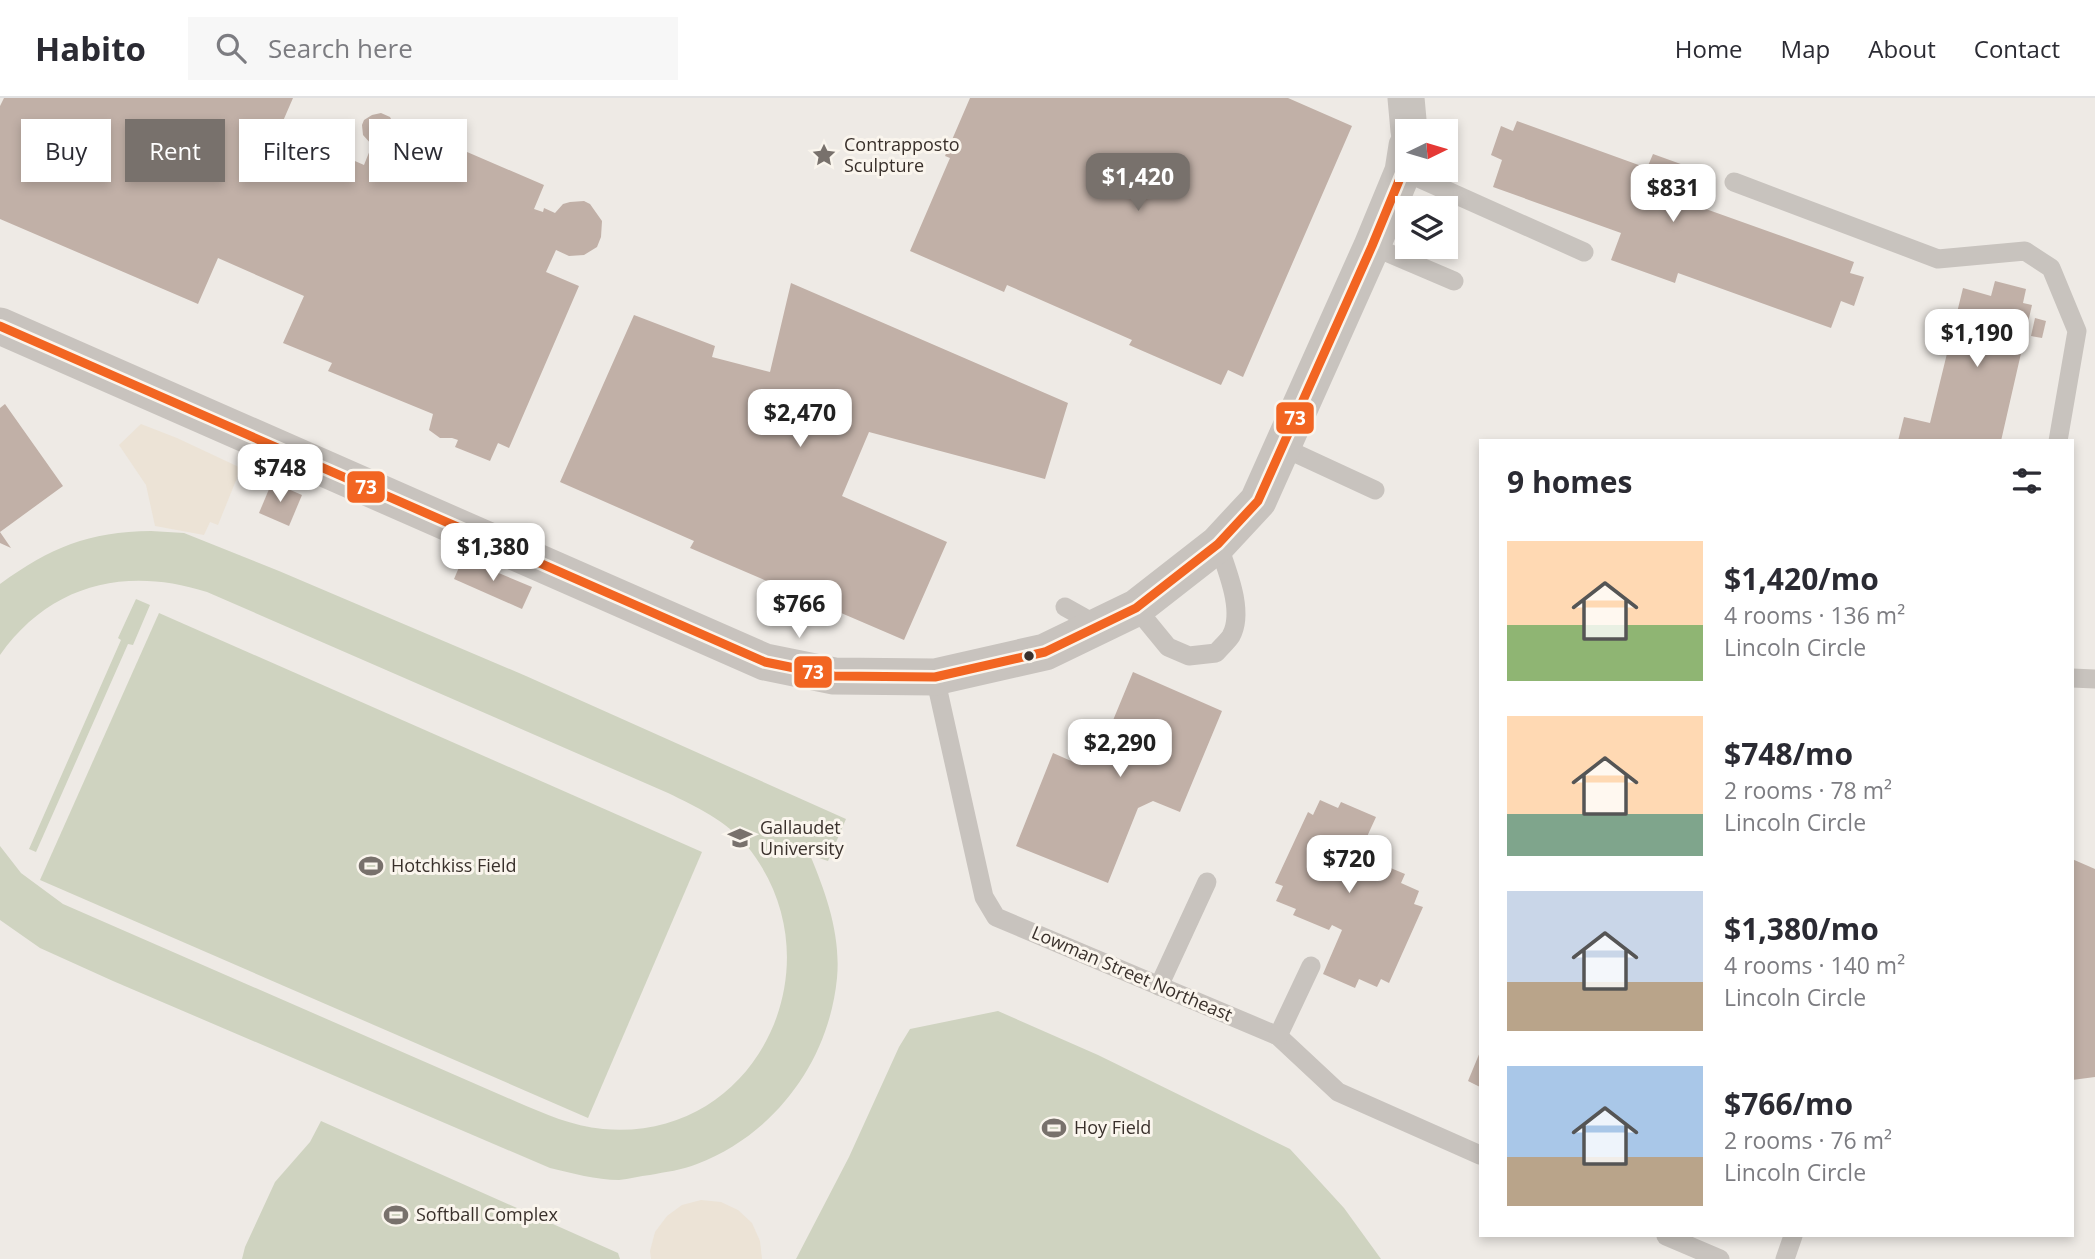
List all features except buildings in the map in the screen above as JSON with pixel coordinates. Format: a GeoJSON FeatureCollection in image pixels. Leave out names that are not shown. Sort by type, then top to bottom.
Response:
{"type":"FeatureCollection","features":[{"type":"Feature","properties":{"kind":"street"},"geometry":{"type":"LineString","coordinates":[[1406,98],[1408,119]]}},
{"type":"Feature","properties":{"kind":"street"},"geometry":{"type":"LineString","coordinates":[[0,327],[765,662],[834,676],[958,665],[1045,652],[1136,608],[1218,544],[1258,501],[1372,246],[1396,182]]}},
{"type":"Feature","properties":{"kind":"lane"},"geometry":{"type":"LineString","coordinates":[[1451,182],[1584,252]]}},
{"type":"Feature","properties":{"kind":"lane"},"geometry":{"type":"LineString","coordinates":[[1734,182],[1938,259],[2025,251],[2050,268],[2077,331],[2058,439]]}},
{"type":"Feature","properties":{"kind":"lane"},"geometry":{"type":"LineString","coordinates":[[1372,246],[1454,281]]}},
{"type":"Feature","properties":{"kind":"lane"},"geometry":{"type":"LineString","coordinates":[[1282,447],[1375,490]]}},
{"type":"Feature","properties":{"kind":"lane"},"geometry":{"type":"LineString","coordinates":[[1136,608],[1168,647],[1189,656],[1216,653],[1232,635],[1236,610],[1232,585],[1218,544]]}},
{"type":"Feature","properties":{"kind":"lane"},"geometry":{"type":"LineString","coordinates":[[1065,607],[1099,626]]}},
{"type":"Feature","properties":{"kind":"lane","name":"Lowman Street Northeast"},"geometry":{"type":"LineString","coordinates":[[958,665],[984,897],[996,917],[1278,1036],[1338,1092],[1479,1155]]}},
{"type":"Feature","properties":{"kind":"lane"},"geometry":{"type":"LineString","coordinates":[[2074,678],[2095,679]]}},
{"type":"Feature","properties":{"kind":"lane"},"geometry":{"type":"LineString","coordinates":[[1159,986],[1207,882]]}},
{"type":"Feature","properties":{"kind":"lane"},"geometry":{"type":"LineString","coordinates":[[1278,1036],[1311,966]]}},
{"type":"Feature","properties":{"kind":"lane"},"geometry":{"type":"LineString","coordinates":[[1668,1237],[1720,1259]]}},
{"type":"Feature","properties":{"kind":"lane"},"geometry":{"type":"LineString","coordinates":[[1785,1259],[1793,1237]]}},
{"type":"Feature","properties":{"kind":"green space"},"geometry":{"type":"Polygon","coordinates":[[[151,531],[184,533],[279,571],[526,676],[846,819],[828,861],[810,855],[827,899],[837,946],[837,978],[832,1009],[823,1038],[810,1065],[793,1091],[773,1114],[751,1134],[725,1151],[680,1169],[619,1180],[593,1178],[550,1168],[113,981],[40,948],[0,920],[0,846],[21,873],[63,904],[527,1106],[559,1119],[603,1129],[657,1126],[704,1107],[741,1076],[768,1037],[784,991],[786,942],[774,892],[739,837],[710,815],[679,798],[207,592],[177,584],[119,582],[92,587],[66,597],[42,612],[20,631],[0,655],[0,584],[36,560],[71,544],[108,534],[151,531]]]}},
{"type":"Feature","properties":{"kind":"green space"},"geometry":{"type":"Polygon","coordinates":[[[136,599],[150,605],[133,645],[128,644],[36,852],[29,849],[121,640],[118,638],[136,599]]]}},
{"type":"Feature","properties":{"kind":"green space","name":"Hotchkiss Field"},"geometry":{"type":"Polygon","coordinates":[[[159,613],[702,852],[588,1118],[40,880],[159,613]]]}},
{"type":"Feature","properties":{"kind":"green space","name":"Hoy Field"},"geometry":{"type":"Polygon","coordinates":[[[998,1011],[1098,1055],[1290,1149],[1344,1208],[1381,1259],[796,1259],[849,1157],[899,1047],[910,1029],[998,1011]]]}},
{"type":"Feature","properties":{"kind":"green space","name":"Softball Complex"},"geometry":{"type":"Polygon","coordinates":[[[321,1121],[618,1253],[620,1259],[242,1259],[275,1182],[310,1142],[321,1121]]]}},
{"type":"Feature","properties":{"kind":"shaded area"},"geometry":{"type":"Polygon","coordinates":[[[141,424],[241,468],[218,525],[210,522],[204,535],[155,526],[146,485],[119,445],[141,424]]]}},
{"type":"Feature","properties":{"kind":"shaded area"},"geometry":{"type":"Polygon","coordinates":[[[701,1200],[721,1202],[738,1210],[752,1223],[760,1241],[762,1259],[651,1259],[650,1251],[655,1232],[667,1216],[682,1205],[701,1200]]]}},
{"type":"Feature","properties":{"kind":"transit line","name":"73"},"geometry":{"type":"LineString","coordinates":[[0,326],[765,662],[834,676],[935,677],[1045,652],[1136,608],[1218,544],[1258,501],[1398,182]]}},
{"type":"Feature","properties":{"kind":"place","name":"Contrapposto Sculpture"},"geometry":{"type":"Point","coordinates":[824,155]}},
{"type":"Feature","properties":{"kind":"place","name":"Gallaudet University"},"geometry":{"type":"Point","coordinates":[740,838]}},
{"type":"Feature","properties":{"kind":"place","name":"Hotchkiss Field"},"geometry":{"type":"Point","coordinates":[371,866]}},
{"type":"Feature","properties":{"kind":"place","name":"Hoy Field"},"geometry":{"type":"Point","coordinates":[1054,1128]}},
{"type":"Feature","properties":{"kind":"place","name":"Softball Complex"},"geometry":{"type":"Point","coordinates":[396,1215]}}]}
